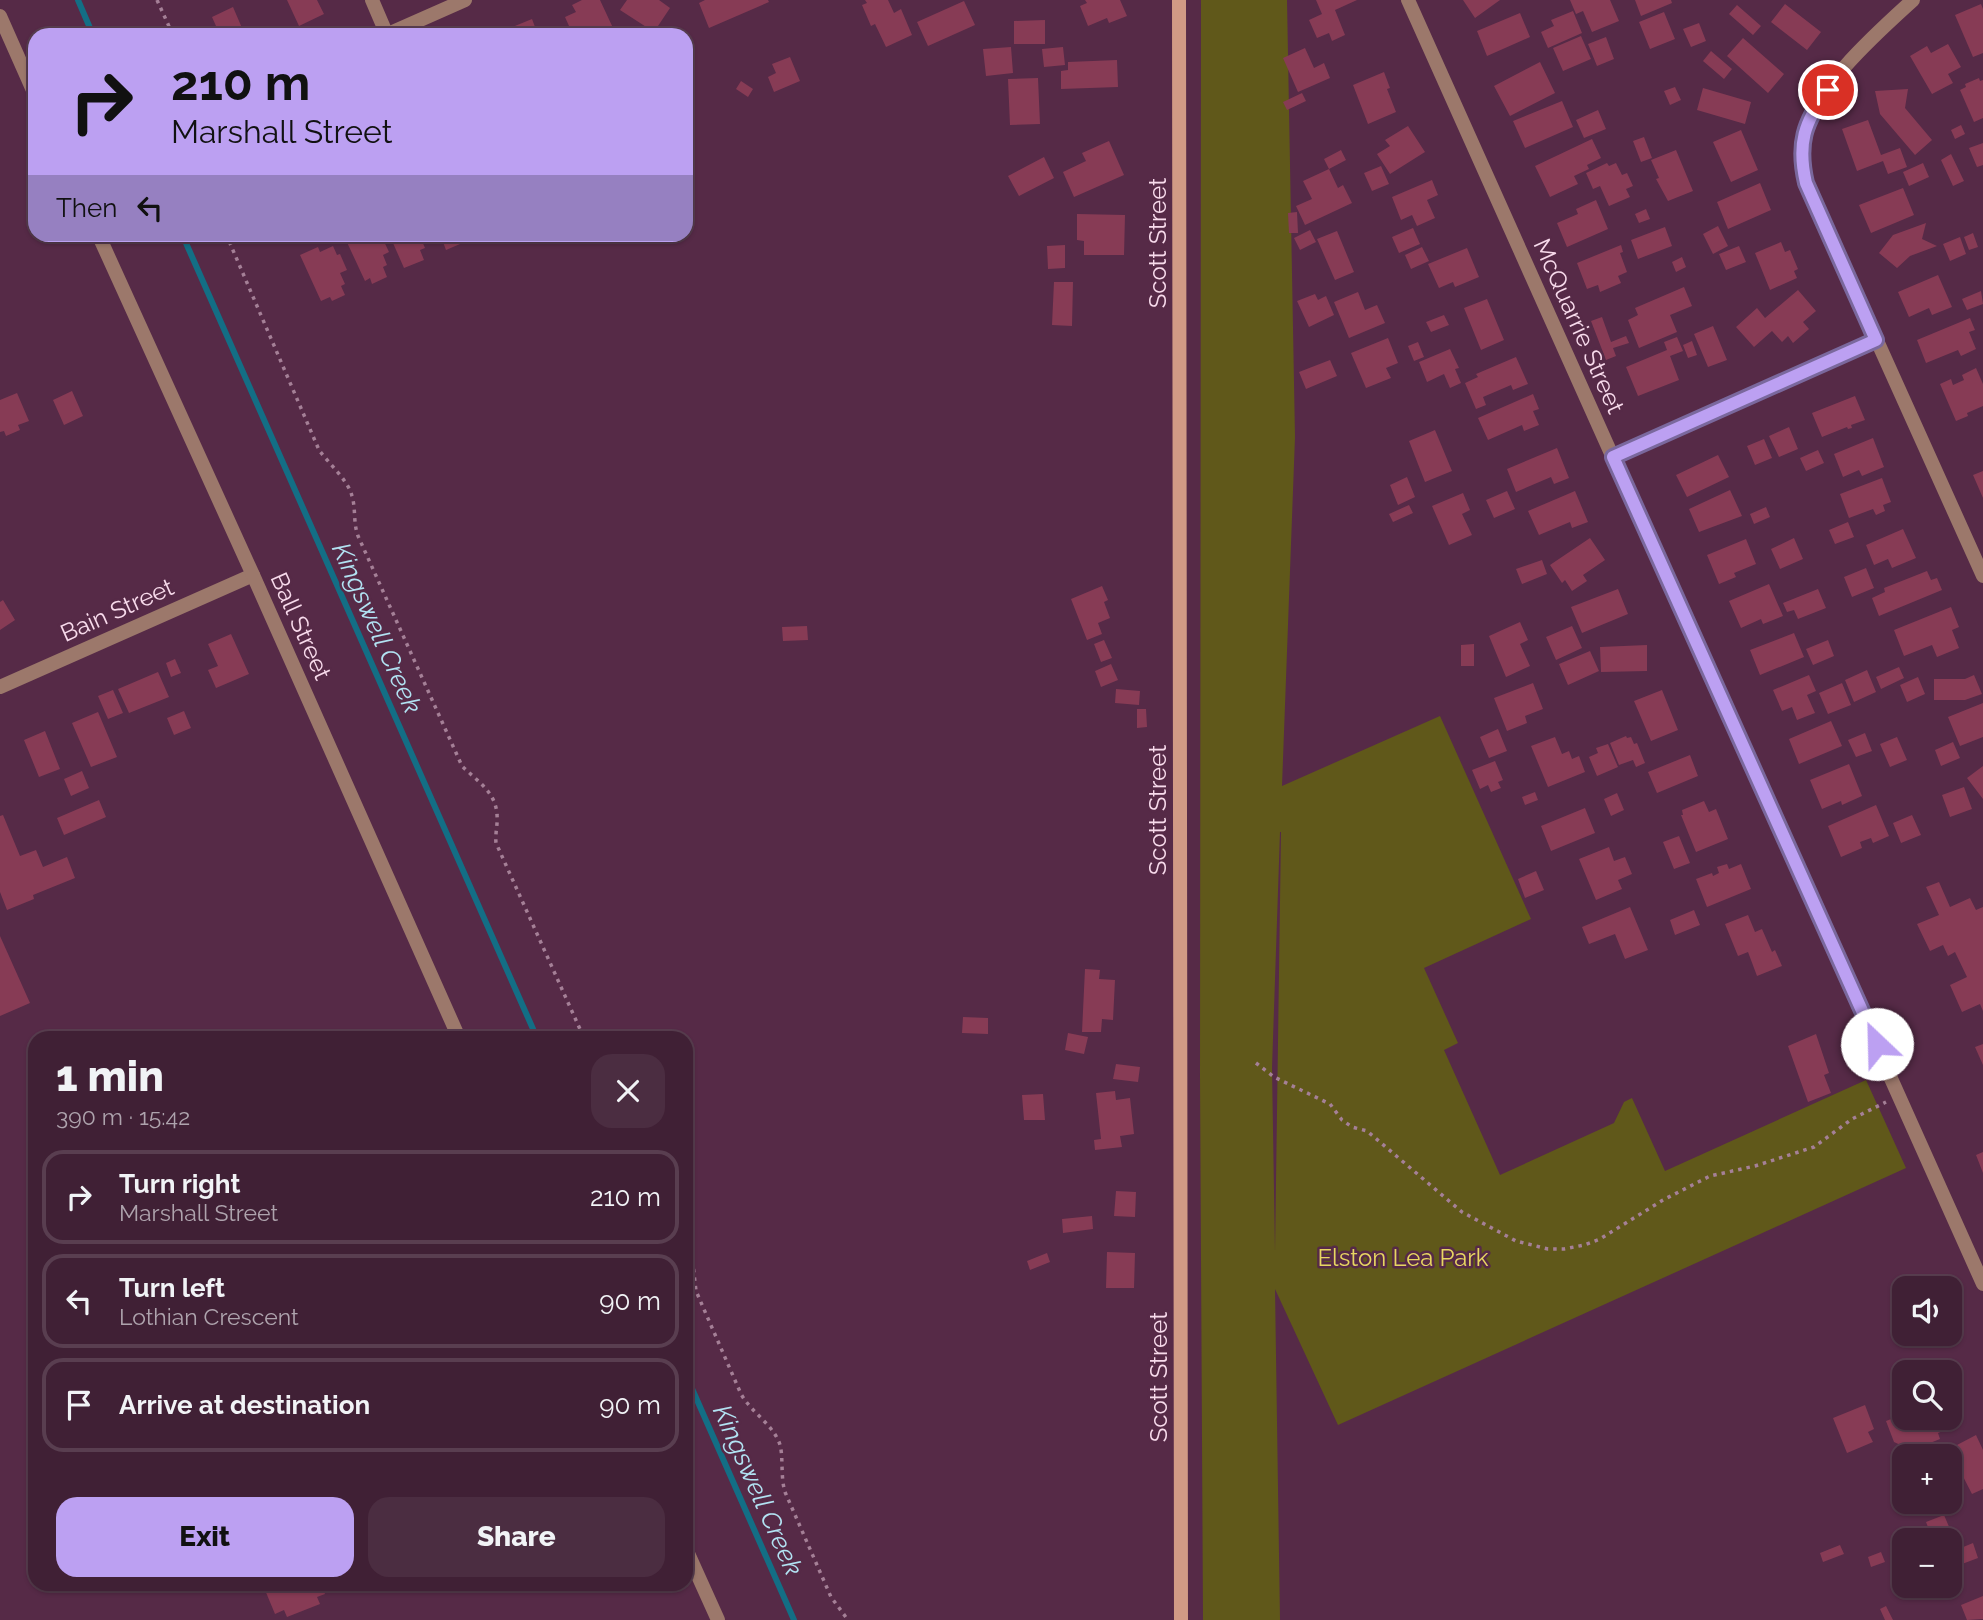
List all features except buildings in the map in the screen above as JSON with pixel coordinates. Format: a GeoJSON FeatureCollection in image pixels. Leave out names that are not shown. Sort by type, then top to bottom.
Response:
{"type":"FeatureCollection","features":[{"type":"Feature","properties":{"kind":"main road","name":"Scott Street"},"geometry":{"type":"LineString","coordinates":[[1179,0],[1181,1620]]}},
{"type":"Feature","properties":{"kind":"street"},"geometry":{"type":"LineString","coordinates":[[372,0],[384,28]]}},
{"type":"Feature","properties":{"kind":"street"},"geometry":{"type":"LineString","coordinates":[[403,28],[465,0]]}},
{"type":"Feature","properties":{"kind":"street","name":"McQuarrie Street"},"geometry":{"type":"LineString","coordinates":[[1408,0],[1983,1283]]}},
{"type":"Feature","properties":{"kind":"street"},"geometry":{"type":"LineString","coordinates":[[1913,0],[1858,50],[1813,110],[1803,136],[1801,159],[1806,183],[1982,570]]}},
{"type":"Feature","properties":{"kind":"street"},"geometry":{"type":"LineString","coordinates":[[0,16],[28,78]]}},
{"type":"Feature","properties":{"kind":"street","name":"Ball Street"},"geometry":{"type":"LineString","coordinates":[[102,242],[456,1031]]}},
{"type":"Feature","properties":{"kind":"street"},"geometry":{"type":"LineString","coordinates":[[1613,457],[1876,340]]}},
{"type":"Feature","properties":{"kind":"street","name":"Bain Street"},"geometry":{"type":"LineString","coordinates":[[0,687],[253,575]]}},
{"type":"Feature","properties":{"kind":"street"},"geometry":{"type":"LineString","coordinates":[[693,1565],[718,1620]]}},
{"type":"Feature","properties":{"kind":"path"},"geometry":{"type":"LineString","coordinates":[[157,0],[170,28]]}},
{"type":"Feature","properties":{"kind":"path"},"geometry":{"type":"LineString","coordinates":[[229,242],[254,305],[319,450],[330,467],[349,487],[353,499],[353,521],[358,536],[462,766],[487,788],[491,796],[497,814],[496,843],[581,1031]]}},
{"type":"Feature","properties":{"kind":"path"},"geometry":{"type":"LineString","coordinates":[[1256,1063],[1274,1077],[1330,1104],[1342,1120],[1352,1127],[1367,1130],[1462,1212],[1516,1241],[1548,1250],[1584,1245],[1600,1239],[1663,1200],[1710,1176],[1755,1166],[1814,1147],[1852,1119],[1900,1096]]}},
{"type":"Feature","properties":{"kind":"path"},"geometry":{"type":"LineString","coordinates":[[693,1264],[696,1291],[741,1394],[779,1441],[785,1492],[831,1597],[848,1620]]}},
{"type":"Feature","properties":{"kind":"green space","name":"Elston Lea Park"},"geometry":{"type":"Polygon","coordinates":[[[1201,0],[1287,0],[1295,437],[1282,786],[1440,716],[1531,919],[1424,968],[1458,1043],[1444,1050],[1500,1175],[1614,1123],[1624,1102],[1632,1098],[1665,1171],[1866,1080],[1906,1168],[1338,1425],[1275,1289],[1280,1620],[1203,1620],[1200,1077],[1201,0]],[[1281,832],[1272,1068],[1275,1252],[1281,832]]]}},
{"type":"Feature","properties":{"kind":"waterway","name":"Kingswell Creek"},"geometry":{"type":"LineString","coordinates":[[78,0],[90,28]]}},
{"type":"Feature","properties":{"kind":"waterway","name":"Kingswell Creek"},"geometry":{"type":"LineString","coordinates":[[186,242],[534,1031]]}},
{"type":"Feature","properties":{"kind":"waterway","name":"Kingswell Creek"},"geometry":{"type":"LineString","coordinates":[[693,1391],[794,1620]]}},
{"type":"Feature","properties":{"kind":"route"},"geometry":{"type":"LineString","coordinates":[[1828,90],[1813,110],[1808,122],[1803,136],[1801,159],[1806,183],[1876,340],[1613,457],[1877,1044]]}}]}
